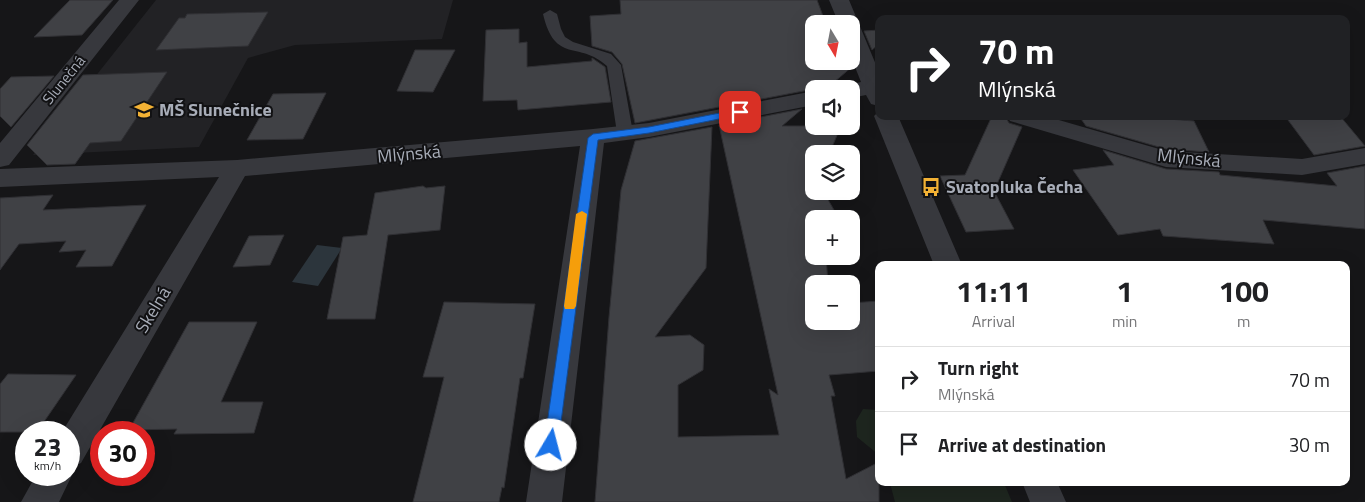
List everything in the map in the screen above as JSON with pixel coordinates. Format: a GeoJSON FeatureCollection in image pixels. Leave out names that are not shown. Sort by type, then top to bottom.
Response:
{"type":"FeatureCollection","features":[{"type":"Feature","properties":{"kind":"street","name":"Slunečná"},"geometry":{"type":"LineString","coordinates":[[0,159],[129,0]]}},
{"type":"Feature","properties":{"kind":"street"},"geometry":{"type":"LineString","coordinates":[[839,0],[845,15]]}},
{"type":"Feature","properties":{"kind":"street"},"geometry":{"type":"LineString","coordinates":[[860,51],[875,86]]}},
{"type":"Feature","properties":{"kind":"street"},"geometry":{"type":"LineString","coordinates":[[860,91],[875,91]]}},
{"type":"Feature","properties":{"kind":"street","name":"Mlýnská"},"geometry":{"type":"LineString","coordinates":[[0,178],[237,168],[593,138],[805,100]]}},
{"type":"Feature","properties":{"kind":"street"},"geometry":{"type":"LineString","coordinates":[[888,120],[946,261]]}},
{"type":"Feature","properties":{"kind":"street","name":"Mlýnská"},"geometry":{"type":"LineString","coordinates":[[1032,120],[1166,159],[1302,168],[1365,156]]}},
{"type":"Feature","properties":{"kind":"street"},"geometry":{"type":"LineString","coordinates":[[544,502],[593,138]]}},
{"type":"Feature","properties":{"kind":"street","name":"Skelná"},"geometry":{"type":"LineString","coordinates":[[80,433],[237,168]]}},
{"type":"Feature","properties":{"kind":"street"},"geometry":{"type":"LineString","coordinates":[[39,502],[48,486]]}},
{"type":"Feature","properties":{"kind":"street"},"geometry":{"type":"LineString","coordinates":[[1041,486],[1048,502]]}},
{"type":"Feature","properties":{"kind":"lane"},"geometry":{"type":"LineString","coordinates":[[550,14],[554,30],[565,43],[576,50],[608,58],[614,65],[625,133]]}},
{"type":"Feature","properties":{"kind":"shaded area","name":"MŠ Slunečnice"},"geometry":{"type":"Polygon","coordinates":[[[156,0],[453,0],[442,39],[295,45],[248,58],[199,147],[33,155],[156,0]]]}},
{"type":"Feature","properties":{"kind":"shaded area"},"geometry":{"type":"Polygon","coordinates":[[[317,245],[342,248],[318,286],[292,282],[317,245]]]}},
{"type":"Feature","properties":{"kind":"shaded area"},"geometry":{"type":"Polygon","coordinates":[[[863,409],[875,410],[875,452],[857,437],[856,421],[863,409]]]}},
{"type":"Feature","properties":{"kind":"shaded area"},"geometry":{"type":"Polygon","coordinates":[[[891,486],[1005,486],[1012,502],[895,502],[891,486]]]}},
{"type":"Feature","properties":{"kind":"building"},"geometry":{"type":"Polygon","coordinates":[[[70,0],[113,0],[82,35],[34,37],[70,0]]]}},
{"type":"Feature","properties":{"kind":"building"},"geometry":{"type":"Polygon","coordinates":[[[620,0],[817,0],[823,15],[805,15],[805,70],[848,70],[837,80],[805,80],[805,91],[635,123],[622,64],[612,52],[592,46],[590,16],[621,14],[620,0]]]}},
{"type":"Feature","properties":{"kind":"building"},"geometry":{"type":"Polygon","coordinates":[[[268,12],[248,46],[156,50],[179,18],[185,18],[187,14],[268,12]]]}},
{"type":"Feature","properties":{"kind":"building"},"geometry":{"type":"Polygon","coordinates":[[[519,29],[519,43],[527,42],[527,67],[592,61],[592,58],[605,67],[611,102],[518,110],[517,100],[483,101],[486,30],[519,29]]]}},
{"type":"Feature","properties":{"kind":"building"},"geometry":{"type":"Polygon","coordinates":[[[875,30],[875,47],[872,50],[864,31],[875,30]]]}},
{"type":"Feature","properties":{"kind":"building"},"geometry":{"type":"Polygon","coordinates":[[[415,50],[455,50],[433,92],[397,91],[415,50]]]}},
{"type":"Feature","properties":{"kind":"building"},"geometry":{"type":"Polygon","coordinates":[[[167,72],[121,141],[90,143],[75,164],[47,165],[27,145],[83,75],[167,72]]]}},
{"type":"Feature","properties":{"kind":"building"},"geometry":{"type":"Polygon","coordinates":[[[54,76],[11,127],[0,116],[0,89],[11,77],[54,76]]]}},
{"type":"Feature","properties":{"kind":"building"},"geometry":{"type":"Polygon","coordinates":[[[326,93],[303,139],[247,140],[273,94],[326,93]]]}},
{"type":"Feature","properties":{"kind":"building"},"geometry":{"type":"Polygon","coordinates":[[[802,109],[782,126],[805,126],[805,135],[837,135],[833,145],[805,145],[805,200],[828,200],[834,210],[805,210],[805,265],[827,265],[827,275],[805,275],[805,330],[860,330],[860,302],[875,301],[875,371],[829,375],[835,396],[831,396],[846,479],[875,464],[875,486],[879,486],[879,502],[595,502],[621,190],[635,141],[712,127],[706,268],[655,337],[690,335],[704,345],[703,370],[678,385],[678,437],[779,435],[769,389],[778,395],[719,125],[802,109]]]}},
{"type":"Feature","properties":{"kind":"building"},"geometry":{"type":"Polygon","coordinates":[[[990,120],[1007,120],[1009,123],[1022,127],[994,191],[1014,229],[966,232],[940,176],[965,175],[990,120]]]}},
{"type":"Feature","properties":{"kind":"building"},"geometry":{"type":"Polygon","coordinates":[[[1082,120],[1194,121],[1209,152],[1166,149],[1086,126],[1082,120]]]}},
{"type":"Feature","properties":{"kind":"building"},"geometry":{"type":"Polygon","coordinates":[[[1288,120],[1343,120],[1365,146],[1314,155],[1288,120]]]}},
{"type":"Feature","properties":{"kind":"building"},"geometry":{"type":"Polygon","coordinates":[[[1103,150],[1166,169],[1219,172],[1220,175],[1337,186],[1327,173],[1365,166],[1365,229],[1263,220],[1274,244],[1163,236],[1160,229],[1118,235],[1073,170],[1114,165],[1103,150]]]}},
{"type":"Feature","properties":{"kind":"building"},"geometry":{"type":"Polygon","coordinates":[[[423,186],[426,188],[445,186],[440,230],[388,235],[375,319],[327,319],[343,237],[367,235],[375,193],[423,186]]]}},
{"type":"Feature","properties":{"kind":"building"},"geometry":{"type":"Polygon","coordinates":[[[53,195],[43,210],[146,205],[112,266],[76,267],[86,250],[59,252],[66,241],[19,244],[0,270],[0,198],[53,195]]]}},
{"type":"Feature","properties":{"kind":"building"},"geometry":{"type":"Polygon","coordinates":[[[284,235],[270,265],[233,267],[249,236],[284,235]]]}},
{"type":"Feature","properties":{"kind":"building"},"geometry":{"type":"Polygon","coordinates":[[[444,302],[535,304],[523,378],[520,378],[504,488],[502,487],[499,502],[413,502],[444,377],[423,377],[444,302]]]}},
{"type":"Feature","properties":{"kind":"building"},"geometry":{"type":"Polygon","coordinates":[[[189,322],[257,322],[221,402],[263,402],[254,433],[174,434],[177,429],[155,429],[155,421],[134,421],[189,322]]]}},
{"type":"Feature","properties":{"kind":"building"},"geometry":{"type":"Polygon","coordinates":[[[8,374],[76,375],[45,421],[15,421],[15,432],[0,432],[0,384],[8,374]]]}},
{"type":"Feature","properties":{"kind":"slow traffic"},"geometry":{"type":"LineString","coordinates":[[570,306],[582,214]]}},
{"type":"Feature","properties":{"kind":"place","name":"MŠ Slunečnice"},"geometry":{"type":"Point","coordinates":[144,110]}},
{"type":"Feature","properties":{"kind":"place","name":"Svatopluka Čecha"},"geometry":{"type":"Point","coordinates":[931,187]}},
{"type":"Feature","properties":{"kind":"route"},"geometry":{"type":"LineString","coordinates":[[551,445],[593,138],[649,130],[740,112]]}}]}
